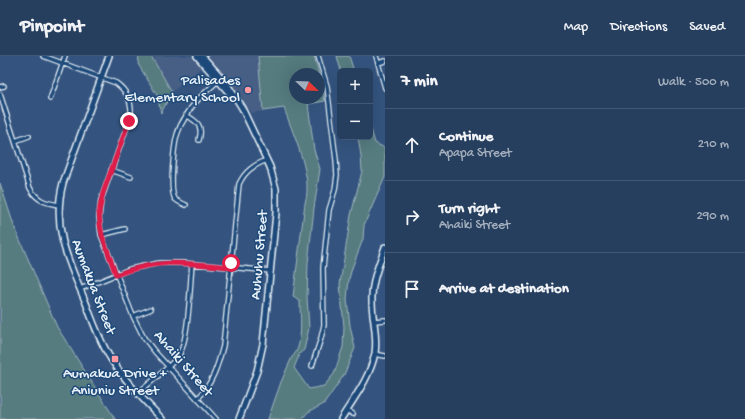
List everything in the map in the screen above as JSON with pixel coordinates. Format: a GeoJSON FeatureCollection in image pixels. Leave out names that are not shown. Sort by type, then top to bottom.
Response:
{"type":"FeatureCollection","features":[{"type":"Feature","properties":{"kind":"street","name":"Ahaiki Street"},"geometry":{"type":"LineString","coordinates":[[43,56],[116,83],[124,89],[128,97],[131,110],[129,121],[103,193],[100,207],[100,224],[102,235],[116,275],[144,338],[167,366],[216,419]]}},
{"type":"Feature","properties":{"kind":"street"},"geometry":{"type":"LineString","coordinates":[[50,99],[65,56]]}},
{"type":"Feature","properties":{"kind":"street","name":"Aumakua Street"},"geometry":{"type":"LineString","coordinates":[[109,56],[65,177],[59,205],[59,224],[65,252],[107,353],[121,374],[162,419]]}},
{"type":"Feature","properties":{"kind":"street","name":"Auhuhu Street"},"geometry":{"type":"LineString","coordinates":[[197,56],[233,92],[267,160],[275,182],[277,199],[262,353],[257,371],[239,419]]}},
{"type":"Feature","properties":{"kind":"street","name":"Auhuhu Street"},"geometry":{"type":"LineString","coordinates":[[202,56],[220,80]]}},
{"type":"Feature","properties":{"kind":"street"},"geometry":{"type":"LineString","coordinates":[[312,366],[324,325],[323,264],[329,210],[336,175],[336,160],[328,93],[318,56]]}},
{"type":"Feature","properties":{"kind":"street"},"geometry":{"type":"LineString","coordinates":[[376,56],[385,88]]}},
{"type":"Feature","properties":{"kind":"street"},"geometry":{"type":"LineString","coordinates":[[378,63],[385,61]]}},
{"type":"Feature","properties":{"kind":"street"},"geometry":{"type":"LineString","coordinates":[[186,205],[175,199],[172,188],[176,142],[180,127],[186,115],[197,100],[220,80]]}},
{"type":"Feature","properties":{"kind":"street"},"geometry":{"type":"LineString","coordinates":[[0,94],[33,193],[44,203],[59,205]]}},
{"type":"Feature","properties":{"kind":"street"},"geometry":{"type":"LineString","coordinates":[[186,115],[197,122],[200,128],[201,131],[198,140]]}},
{"type":"Feature","properties":{"kind":"street"},"geometry":{"type":"LineString","coordinates":[[15,141],[29,136]]}},
{"type":"Feature","properties":{"kind":"street"},"geometry":{"type":"LineString","coordinates":[[197,399],[209,385],[221,352],[225,334],[239,184],[246,172],[255,165],[267,160]]}},
{"type":"Feature","properties":{"kind":"street"},"geometry":{"type":"LineString","coordinates":[[111,170],[131,177]]}},
{"type":"Feature","properties":{"kind":"street"},"geometry":{"type":"LineString","coordinates":[[102,235],[125,229]]}},
{"type":"Feature","properties":{"kind":"street"},"geometry":{"type":"LineString","coordinates":[[341,419],[368,376],[375,354],[376,342],[372,300],[373,287],[385,247]]}},
{"type":"Feature","properties":{"kind":"street"},"geometry":{"type":"LineString","coordinates":[[80,289],[138,267],[169,262],[271,271]]}},
{"type":"Feature","properties":{"kind":"street"},"geometry":{"type":"LineString","coordinates":[[138,393],[178,356],[185,341],[192,264]]}},
{"type":"Feature","properties":{"kind":"street"},"geometry":{"type":"LineString","coordinates":[[133,316],[151,309]]}},
{"type":"Feature","properties":{"kind":"street"},"geometry":{"type":"LineString","coordinates":[[374,321],[385,320]]}},
{"type":"Feature","properties":{"kind":"street"},"geometry":{"type":"LineString","coordinates":[[375,354],[385,356]]}},
{"type":"Feature","properties":{"kind":"street"},"geometry":{"type":"LineString","coordinates":[[347,410],[353,414]]}},
{"type":"Feature","properties":{"kind":"shaded area"},"geometry":{"type":"Polygon","coordinates":[[[157,56],[195,56],[203,66],[172,92],[153,59],[157,56]]]}},
{"type":"Feature","properties":{"kind":"shaded area","name":"Palisades Elementary School"},"geometry":{"type":"Polygon","coordinates":[[[207,56],[258,56],[263,111],[251,113],[242,98],[207,56]]]}},
{"type":"Feature","properties":{"kind":"green space"},"geometry":{"type":"Polygon","coordinates":[[[139,56],[151,56],[172,92],[161,113],[157,95],[138,64],[139,56]]]}},
{"type":"Feature","properties":{"kind":"green space"},"geometry":{"type":"Polygon","coordinates":[[[258,56],[314,56],[317,68],[289,68],[289,104],[308,104],[314,150],[320,169],[308,263],[307,297],[309,328],[304,350],[300,353],[294,368],[309,389],[324,386],[334,374],[343,347],[344,327],[340,284],[351,215],[362,171],[358,140],[373,140],[373,136],[375,143],[385,148],[385,177],[364,225],[363,239],[349,279],[347,299],[350,326],[355,348],[344,375],[324,404],[308,412],[302,419],[268,419],[281,382],[292,357],[296,352],[300,339],[301,323],[300,301],[293,297],[307,193],[307,181],[299,149],[284,108],[263,111],[258,56]]]}},
{"type":"Feature","properties":{"kind":"green space"},"geometry":{"type":"Polygon","coordinates":[[[337,56],[349,56],[353,68],[340,68],[337,56]]]}},
{"type":"Feature","properties":{"kind":"green space"},"geometry":{"type":"Polygon","coordinates":[[[0,183],[14,226],[57,327],[115,419],[0,419],[0,183]]]}},
{"type":"Feature","properties":{"kind":"place","name":"Palisades Elementary School"},"geometry":{"type":"Point","coordinates":[248,90]}},
{"type":"Feature","properties":{"kind":"place","name":"Aumakua Drive + Aniuniu Street"},"geometry":{"type":"Point","coordinates":[115,359]}},
{"type":"Feature","properties":{"kind":"route"},"geometry":{"type":"LineString","coordinates":[[129,121],[103,193],[99,212],[105,247],[116,275],[130,269],[159,263],[169,262],[231,267],[231,263]]}}]}
